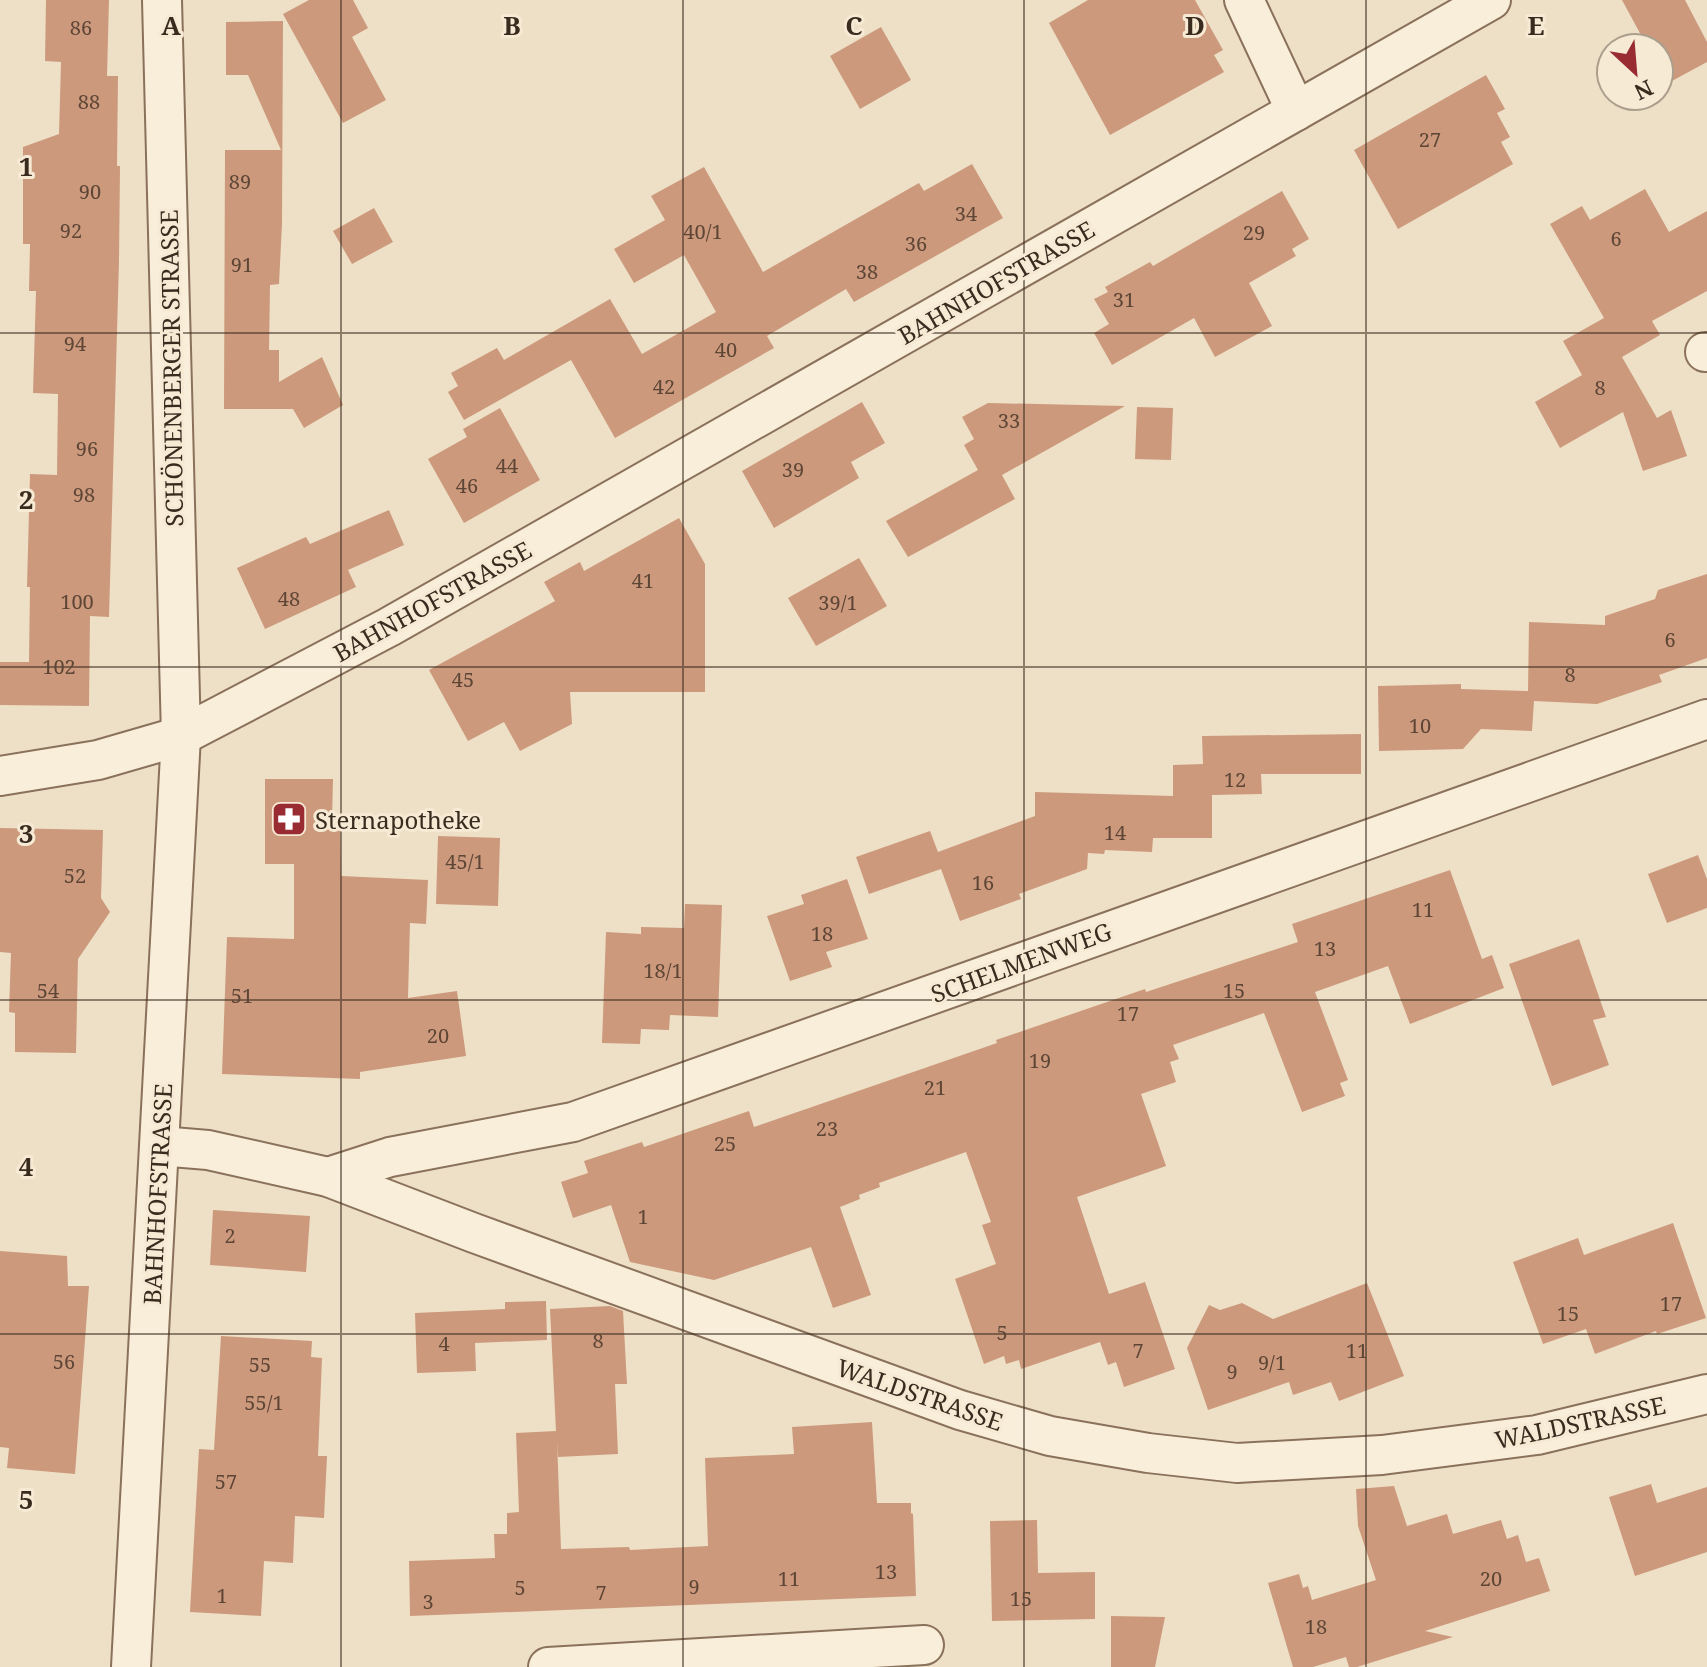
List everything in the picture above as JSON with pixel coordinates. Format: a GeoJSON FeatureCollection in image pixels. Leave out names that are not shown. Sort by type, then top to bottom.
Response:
{"type":"FeatureCollection","features":[{"type":"Feature","properties":{"kind":"street","name":"SCHÖNENBERGER STRASSE"},"geometry":{"type":"LineString","coordinates":[[162,0],[181,736]]}},
{"type":"Feature","properties":{"kind":"street"},"geometry":{"type":"LineString","coordinates":[[1244,0],[1296,111]]}},
{"type":"Feature","properties":{"kind":"street","name":"BAHNHOFSTRASSE"},"geometry":{"type":"LineString","coordinates":[[131,1667],[181,736],[389,627],[1491,0]]}},
{"type":"Feature","properties":{"kind":"street","name":"SCHELMENWEG"},"geometry":{"type":"LineString","coordinates":[[328,1177],[390,1157],[573,1122],[1707,719]]}},
{"type":"Feature","properties":{"kind":"street"},"geometry":{"type":"LineString","coordinates":[[0,776],[98,760],[181,736]]}},
{"type":"Feature","properties":{"kind":"street","name":"WALDSTRASSE"},"geometry":{"type":"LineString","coordinates":[[160,1146],[208,1150],[328,1177],[960,1410],[1050,1436],[1148,1453],[1237,1463],[1382,1455],[1537,1435],[1707,1394]]}},
{"type":"Feature","properties":{"kind":"street"},"geometry":{"type":"LineString","coordinates":[[548,1667],[924,1645]]}},
{"type":"Feature","properties":{"kind":"building"},"geometry":{"type":"Polygon","coordinates":[[[46,0],[109,0],[107,76],[118,76],[119,261],[109,617],[90,616],[89,706],[0,705],[0,662],[29,662],[30,474],[57,475],[58,394],[33,393],[36,291],[29,291],[30,244],[23,244],[23,147],[59,134],[61,62],[45,61],[46,0]]]}},
{"type":"Feature","properties":{"kind":"building"},"geometry":{"type":"Polygon","coordinates":[[[309,0],[353,0],[368,28],[352,37],[386,100],[343,123],[283,14],[309,0]]]}},
{"type":"Feature","properties":{"kind":"building"},"geometry":{"type":"Polygon","coordinates":[[[1088,0],[1195,0],[1223,50],[1214,55],[1224,72],[1110,135],[1049,23],[1088,0]]]}},
{"type":"Feature","properties":{"kind":"building"},"geometry":{"type":"Polygon","coordinates":[[[1622,0],[1685,0],[1707,42],[1707,62],[1675,79],[1675,32],[1639,32],[1622,0]]]}},
{"type":"Feature","properties":{"kind":"building"},"geometry":{"type":"Polygon","coordinates":[[[283,21],[282,224],[279,284],[270,285],[269,350],[279,350],[279,382],[322,357],[343,405],[304,428],[293,409],[224,409],[225,150],[281,150],[248,75],[226,75],[226,22],[283,21]]]}},
{"type":"Feature","properties":{"kind":"building"},"geometry":{"type":"Polygon","coordinates":[[[881,27],[911,80],[860,109],[830,56],[881,27]]]}},
{"type":"Feature","properties":{"kind":"building"},"geometry":{"type":"Polygon","coordinates":[[[1486,75],[1505,109],[1497,113],[1510,137],[1501,142],[1513,164],[1398,229],[1354,150],[1486,75]]]}},
{"type":"Feature","properties":{"kind":"building"},"geometry":{"type":"Polygon","coordinates":[[[972,164],[1003,218],[854,302],[846,289],[767,336],[774,348],[615,438],[571,360],[464,420],[448,392],[458,386],[451,373],[497,348],[504,360],[610,299],[642,354],[716,312],[684,255],[634,283],[614,249],[665,220],[651,196],[704,167],[763,272],[919,183],[924,191],[972,164]]]}},
{"type":"Feature","properties":{"kind":"building"},"geometry":{"type":"Polygon","coordinates":[[[1645,189],[1669,232],[1707,211],[1707,291],[1652,321],[1660,335],[1622,357],[1657,418],[1671,410],[1687,456],[1643,471],[1623,412],[1560,448],[1535,402],[1582,375],[1563,341],[1604,318],[1550,224],[1582,206],[1590,220],[1645,189]]]}},
{"type":"Feature","properties":{"kind":"building"},"geometry":{"type":"Polygon","coordinates":[[[1282,191],[1309,239],[1292,249],[1296,256],[1249,283],[1272,326],[1215,357],[1194,318],[1112,365],[1094,333],[1109,324],[1094,299],[1108,292],[1105,287],[1150,262],[1153,266],[1282,191]]]}},
{"type":"Feature","properties":{"kind":"building"},"geometry":{"type":"Polygon","coordinates":[[[374,208],[393,242],[352,264],[333,231],[374,208]]]}},
{"type":"Feature","properties":{"kind":"building"},"geometry":{"type":"Polygon","coordinates":[[[862,402],[885,443],[851,462],[859,478],[774,528],[742,471],[862,402]]]}},
{"type":"Feature","properties":{"kind":"building"},"geometry":{"type":"Polygon","coordinates":[[[988,403],[1125,406],[1002,475],[1015,499],[908,557],[886,521],[978,470],[964,445],[974,439],[962,417],[988,403]]]}},
{"type":"Feature","properties":{"kind":"building"},"geometry":{"type":"Polygon","coordinates":[[[1137,407],[1173,408],[1171,460],[1135,459],[1137,407]]]}},
{"type":"Feature","properties":{"kind":"building"},"geometry":{"type":"Polygon","coordinates":[[[500,408],[540,480],[464,523],[428,459],[467,437],[463,429],[500,408]]]}},
{"type":"Feature","properties":{"kind":"building"},"geometry":{"type":"Polygon","coordinates":[[[389,510],[404,545],[348,570],[356,587],[265,629],[237,568],[306,537],[310,544],[389,510]]]}},
{"type":"Feature","properties":{"kind":"building"},"geometry":{"type":"Polygon","coordinates":[[[679,518],[705,564],[705,692],[570,692],[572,724],[520,751],[504,722],[468,741],[429,670],[555,601],[544,582],[580,562],[584,571],[679,518]]]}},
{"type":"Feature","properties":{"kind":"building"},"geometry":{"type":"Polygon","coordinates":[[[859,558],[887,606],[816,646],[788,598],[859,558]]]}},
{"type":"Feature","properties":{"kind":"building"},"geometry":{"type":"Polygon","coordinates":[[[1707,574],[1707,658],[1659,675],[1662,682],[1597,704],[1534,701],[1532,731],[1481,729],[1463,749],[1379,751],[1378,686],[1461,684],[1461,689],[1528,691],[1529,622],[1605,625],[1605,616],[1655,599],[1658,590],[1707,574]]]}},
{"type":"Feature","properties":{"kind":"building"},"geometry":{"type":"Polygon","coordinates":[[[1361,734],[1361,774],[1261,774],[1262,794],[1212,795],[1212,838],[1153,838],[1152,852],[1105,850],[1104,854],[1088,853],[1087,869],[1019,894],[1021,899],[960,921],[941,869],[869,894],[856,857],[930,831],[938,852],[1035,816],[1035,792],[1173,796],[1173,765],[1203,764],[1202,736],[1361,734]]]}},
{"type":"Feature","properties":{"kind":"building"},"geometry":{"type":"Polygon","coordinates":[[[265,779],[333,779],[332,820],[340,820],[341,876],[428,880],[426,924],[410,923],[408,998],[457,991],[466,1056],[360,1072],[360,1079],[222,1074],[227,937],[294,939],[294,864],[265,864],[265,779]]]}},
{"type":"Feature","properties":{"kind":"building"},"geometry":{"type":"Polygon","coordinates":[[[0,828],[103,830],[101,898],[110,912],[78,959],[76,1053],[15,1052],[15,1013],[9,1012],[11,953],[0,952],[0,828]]]}},
{"type":"Feature","properties":{"kind":"building"},"geometry":{"type":"Polygon","coordinates":[[[438,836],[500,838],[498,906],[436,904],[438,836]]]}},
{"type":"Feature","properties":{"kind":"building"},"geometry":{"type":"Polygon","coordinates":[[[1698,855],[1707,879],[1707,908],[1667,923],[1648,874],[1698,855]]]}},
{"type":"Feature","properties":{"kind":"building"},"geometry":{"type":"Polygon","coordinates":[[[1450,870],[1482,959],[1492,955],[1504,988],[1410,1024],[1388,966],[1315,992],[1348,1080],[1340,1083],[1345,1096],[1302,1112],[1264,1013],[1173,1045],[1179,1059],[1170,1062],[1176,1082],[1141,1094],[1166,1166],[1077,1197],[1109,1294],[1145,1282],[1175,1369],[1124,1387],[1116,1362],[1108,1365],[1100,1342],[1021,1369],[1019,1360],[1006,1364],[1004,1356],[984,1364],[955,1279],[996,1264],[982,1225],[991,1222],[966,1152],[879,1183],[880,1187],[840,1207],[871,1295],[833,1308],[811,1247],[714,1280],[630,1262],[611,1205],[573,1218],[561,1182],[588,1173],[584,1161],[642,1142],[644,1147],[749,1111],[754,1127],[1145,989],[1146,992],[1298,942],[1292,924],[1450,870]]]}},
{"type":"Feature","properties":{"kind":"building"},"geometry":{"type":"Polygon","coordinates":[[[847,879],[868,939],[826,952],[832,967],[790,981],[767,916],[804,904],[801,895],[847,879]]]}},
{"type":"Feature","properties":{"kind":"building"},"geometry":{"type":"Polygon","coordinates":[[[685,904],[722,905],[718,1017],[670,1015],[669,1030],[641,1029],[640,1044],[602,1043],[606,932],[641,934],[641,927],[684,928],[685,904]]]}},
{"type":"Feature","properties":{"kind":"building"},"geometry":{"type":"Polygon","coordinates":[[[1579,939],[1606,1017],[1593,1020],[1609,1065],[1552,1086],[1509,964],[1579,939]]]}},
{"type":"Feature","properties":{"kind":"building"},"geometry":{"type":"Polygon","coordinates":[[[213,1210],[310,1216],[306,1272],[210,1265],[213,1210]]]}},
{"type":"Feature","properties":{"kind":"building"},"geometry":{"type":"Polygon","coordinates":[[[1673,1223],[1706,1318],[1657,1334],[1656,1331],[1595,1354],[1586,1329],[1543,1344],[1513,1262],[1578,1238],[1584,1255],[1673,1223]]]}},
{"type":"Feature","properties":{"kind":"building"},"geometry":{"type":"Polygon","coordinates":[[[0,1251],[67,1256],[68,1286],[89,1286],[75,1474],[7,1468],[9,1448],[0,1447],[0,1251]]]}},
{"type":"Feature","properties":{"kind":"building"},"geometry":{"type":"Polygon","coordinates":[[[1367,1283],[1404,1376],[1339,1401],[1331,1382],[1293,1395],[1289,1382],[1208,1410],[1187,1348],[1209,1305],[1220,1310],[1242,1303],[1273,1319],[1367,1283]]]}},
{"type":"Feature","properties":{"kind":"building"},"geometry":{"type":"Polygon","coordinates":[[[546,1301],[547,1340],[475,1343],[476,1371],[417,1373],[415,1313],[505,1309],[505,1302],[546,1301]]]}},
{"type":"Feature","properties":{"kind":"building"},"geometry":{"type":"Polygon","coordinates":[[[610,1306],[623,1311],[627,1384],[615,1384],[618,1454],[558,1457],[557,1440],[561,1549],[629,1547],[630,1550],[708,1546],[705,1458],[794,1454],[792,1427],[872,1422],[877,1503],[911,1503],[916,1596],[410,1616],[409,1561],[495,1558],[494,1534],[507,1534],[507,1513],[519,1512],[516,1433],[556,1431],[550,1309],[610,1306]]]}},
{"type":"Feature","properties":{"kind":"building"},"geometry":{"type":"Polygon","coordinates":[[[221,1336],[312,1341],[311,1357],[322,1358],[318,1456],[327,1456],[324,1518],[295,1516],[293,1563],[264,1561],[261,1616],[190,1612],[199,1449],[214,1450],[221,1336]]]}},
{"type":"Feature","properties":{"kind":"building"},"geometry":{"type":"Polygon","coordinates":[[[1651,1484],[1657,1503],[1707,1487],[1707,1552],[1635,1576],[1609,1497],[1651,1484]]]}},
{"type":"Feature","properties":{"kind":"building"},"geometry":{"type":"Polygon","coordinates":[[[1394,1486],[1407,1526],[1447,1514],[1453,1534],[1501,1520],[1507,1539],[1518,1535],[1526,1562],[1539,1558],[1550,1591],[1425,1631],[1453,1637],[1357,1667],[1349,1667],[1346,1657],[1313,1667],[1293,1667],[1268,1583],[1299,1574],[1303,1588],[1308,1586],[1312,1600],[1376,1580],[1358,1526],[1356,1489],[1394,1486]]]}},
{"type":"Feature","properties":{"kind":"building"},"geometry":{"type":"Polygon","coordinates":[[[1037,1520],[1038,1573],[1095,1572],[1095,1619],[992,1621],[990,1521],[1037,1520]]]}},
{"type":"Feature","properties":{"kind":"building"},"geometry":{"type":"Polygon","coordinates":[[[1111,1616],[1165,1617],[1155,1667],[1111,1667],[1111,1616]]]}},
{"type":"Feature","properties":{"kind":"place","name":"Sternapotheke"},"geometry":{"type":"Point","coordinates":[289,819]}}]}
